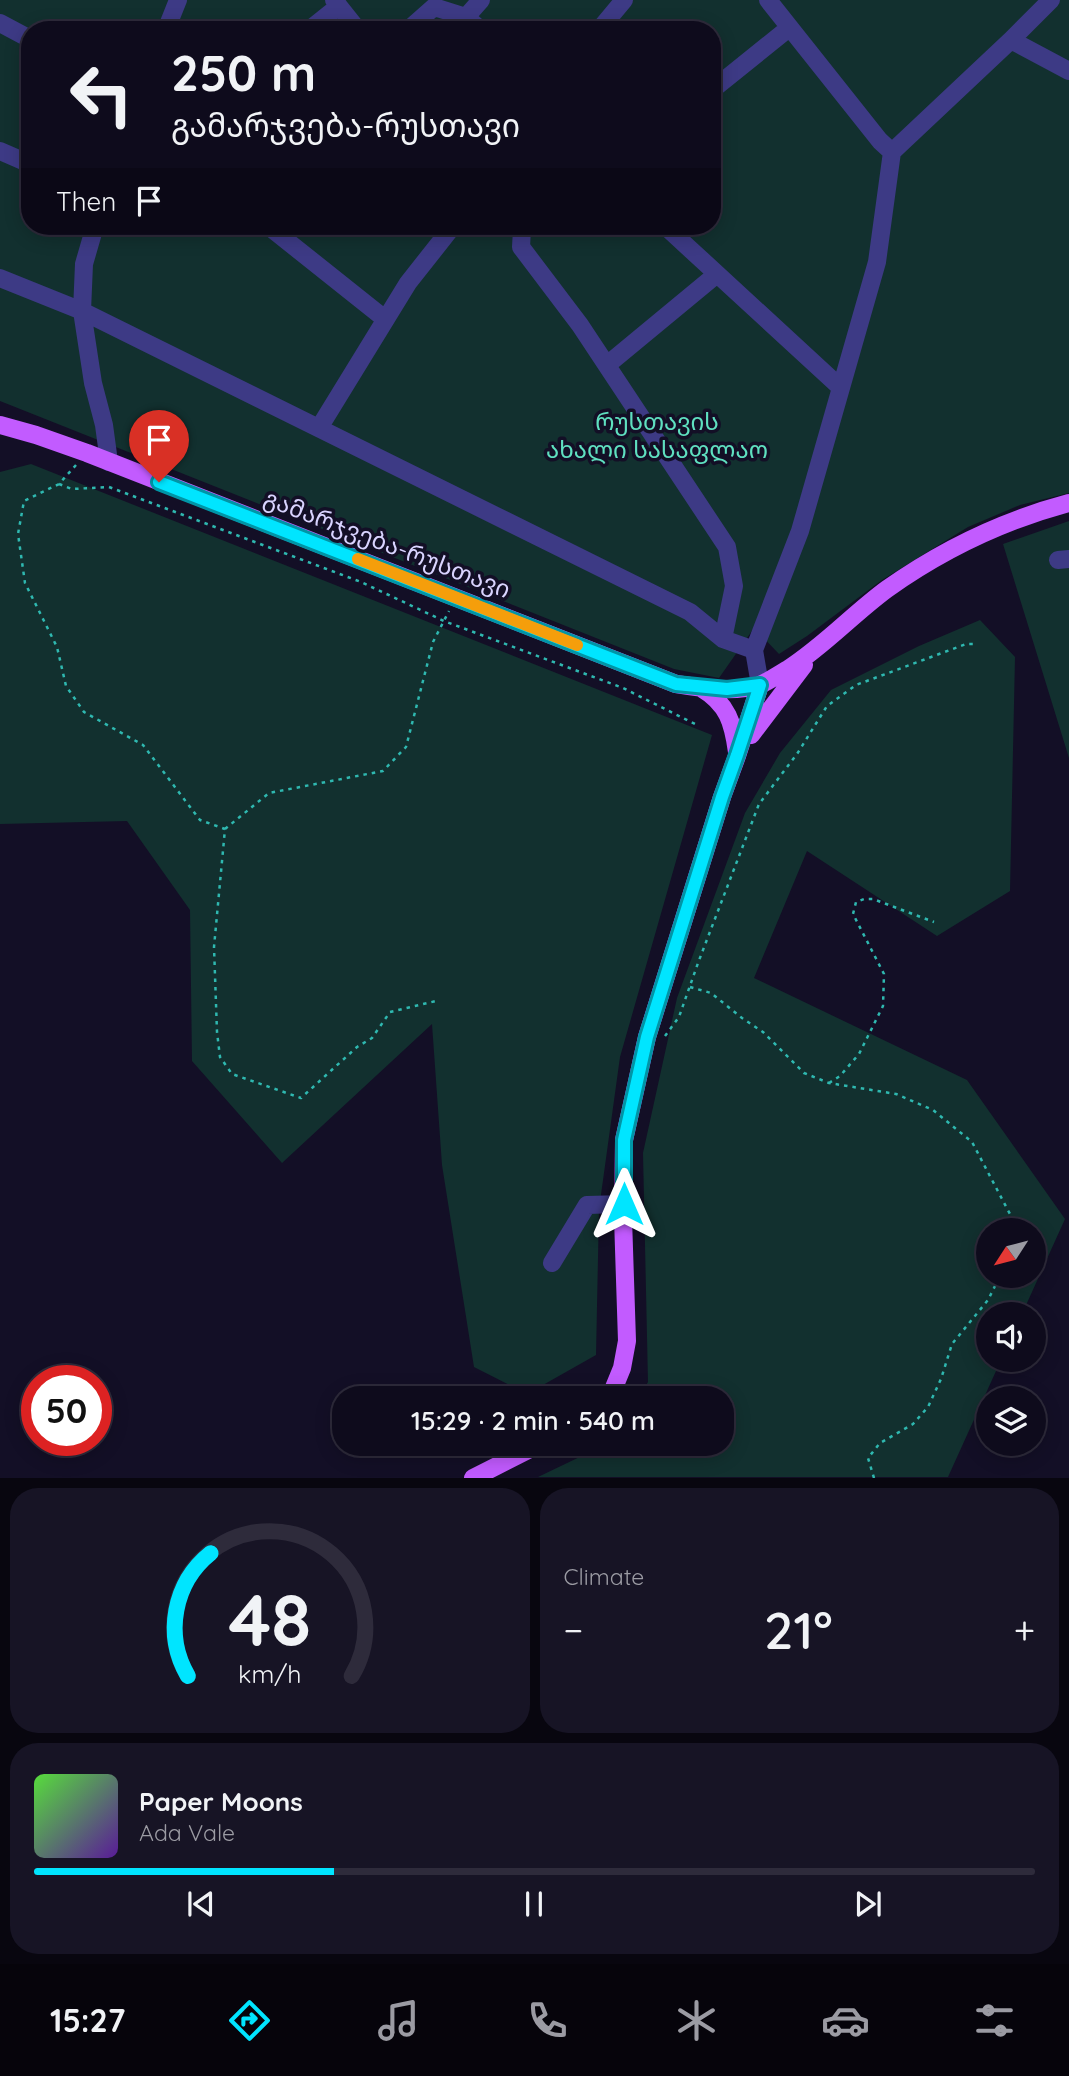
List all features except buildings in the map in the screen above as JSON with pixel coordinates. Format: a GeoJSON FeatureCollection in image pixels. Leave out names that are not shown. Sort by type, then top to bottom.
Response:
{"type":"FeatureCollection","features":[{"type":"Feature","properties":{"kind":"main road","name":"გამარჯვება-რუსთავი"},"geometry":{"type":"LineString","coordinates":[[0,425],[87,453],[676,684],[727,689],[760,685]]}},
{"type":"Feature","properties":{"kind":"main road"},"geometry":{"type":"LineString","coordinates":[[615,1386],[622,1368],[627,1341],[624,1140],[644,1052],[722,797],[760,685],[822,644],[887,589],[941,556],[983,534],[1041,510],[1069,503]]}},
{"type":"Feature","properties":{"kind":"main road"},"geometry":{"type":"LineString","coordinates":[[737,755],[760,720],[822,644]]}},
{"type":"Feature","properties":{"kind":"main road"},"geometry":{"type":"LineString","coordinates":[[700,688],[711,694],[727,712],[733,726],[737,755]]}},
{"type":"Feature","properties":{"kind":"main road"},"geometry":{"type":"LineString","coordinates":[[473,1478],[516,1456]]}},
{"type":"Feature","properties":{"kind":"street"},"geometry":{"type":"LineString","coordinates":[[170,21],[178,0]]}},
{"type":"Feature","properties":{"kind":"street"},"geometry":{"type":"LineString","coordinates":[[466,17],[481,0]]}},
{"type":"Feature","properties":{"kind":"street"},"geometry":{"type":"LineString","coordinates":[[607,21],[625,0]]}},
{"type":"Feature","properties":{"kind":"street"},"geometry":{"type":"LineString","coordinates":[[768,0],[880,141],[892,152]]}},
{"type":"Feature","properties":{"kind":"street"},"geometry":{"type":"LineString","coordinates":[[760,685],[754,650],[800,531],[877,262],[892,152],[1051,0]]}},
{"type":"Feature","properties":{"kind":"street"},"geometry":{"type":"LineString","coordinates":[[318,21],[336,3],[351,21]]}},
{"type":"Feature","properties":{"kind":"street"},"geometry":{"type":"LineString","coordinates":[[418,21],[434,7],[471,21]]}},
{"type":"Feature","properties":{"kind":"street"},"geometry":{"type":"LineString","coordinates":[[0,23],[21,34]]}},
{"type":"Feature","properties":{"kind":"street"},"geometry":{"type":"LineString","coordinates":[[721,83],[789,28]]}},
{"type":"Feature","properties":{"kind":"street"},"geometry":{"type":"LineString","coordinates":[[1011,40],[1069,71]]}},
{"type":"Feature","properties":{"kind":"street"},"geometry":{"type":"LineString","coordinates":[[0,151],[21,160]]}},
{"type":"Feature","properties":{"kind":"street"},"geometry":{"type":"LineString","coordinates":[[92,235],[84,264],[82,311],[93,383],[110,462]]}},
{"type":"Feature","properties":{"kind":"street"},"geometry":{"type":"LineString","coordinates":[[280,235],[385,319]]}},
{"type":"Feature","properties":{"kind":"street"},"geometry":{"type":"LineString","coordinates":[[319,428],[408,283],[446,235]]}},
{"type":"Feature","properties":{"kind":"street"},"geometry":{"type":"LineString","coordinates":[[522,235],[521,247],[580,325],[727,547],[734,586],[723,639]]}},
{"type":"Feature","properties":{"kind":"street"},"geometry":{"type":"LineString","coordinates":[[674,235],[841,388]]}},
{"type":"Feature","properties":{"kind":"street"},"geometry":{"type":"LineString","coordinates":[[607,365],[717,274]]}},
{"type":"Feature","properties":{"kind":"street"},"geometry":{"type":"LineString","coordinates":[[0,278],[82,311],[690,612],[723,639],[754,650]]}},
{"type":"Feature","properties":{"kind":"street"},"geometry":{"type":"LineString","coordinates":[[552,1264],[587,1205],[624,1204]]}},
{"type":"Feature","properties":{"kind":"path"},"geometry":{"type":"LineString","coordinates":[[87,453],[59,484],[24,501],[18,534],[25,583],[57,647],[65,686],[84,712],[143,745],[200,820],[225,829]]}},
{"type":"Feature","properties":{"kind":"path"},"geometry":{"type":"LineString","coordinates":[[59,484],[72,489],[109,486],[361,582],[444,621],[623,688],[697,725]]}},
{"type":"Feature","properties":{"kind":"path"},"geometry":{"type":"LineString","coordinates":[[436,1001],[390,1012],[372,1038],[357,1047],[302,1098],[232,1073],[220,1056],[214,947],[225,829],[269,793],[383,771],[406,747],[433,642],[456,598]]}},
{"type":"Feature","properties":{"kind":"path"},"geometry":{"type":"LineString","coordinates":[[644,1052],[659,1044],[679,1017],[760,804],[797,754],[827,706],[856,685],[966,644],[975,644]]}},
{"type":"Feature","properties":{"kind":"path"},"geometry":{"type":"LineString","coordinates":[[829,1083],[840,1076],[859,1054],[883,1006],[884,974],[853,914],[856,902],[873,899],[934,922]]}},
{"type":"Feature","properties":{"kind":"path"},"geometry":{"type":"LineString","coordinates":[[690,987],[711,993],[762,1032],[804,1073],[829,1083],[896,1094],[933,1110],[972,1142],[1011,1218]]}},
{"type":"Feature","properties":{"kind":"path"},"geometry":{"type":"LineString","coordinates":[[874,1478],[868,1458],[880,1443],[913,1424],[928,1407],[941,1379],[952,1344],[988,1300],[994,1288]]}},
{"type":"Feature","properties":{"kind":"green space","name":"რუსთავის ახალი სასაფლაო"},"geometry":{"type":"Polygon","coordinates":[[[0,0],[1069,0],[1069,493],[1020,505],[968,527],[882,580],[779,654],[754,628],[719,678],[674,669],[0,401],[0,0]]]}},
{"type":"Feature","properties":{"kind":"green space"},"geometry":{"type":"Polygon","coordinates":[[[31,464],[712,735],[620,1057],[599,1209],[596,1355],[541,1386],[511,1386],[474,1367],[442,1165],[432,1024],[282,1163],[192,1061],[190,910],[127,821],[0,824],[0,472],[31,464]]]}},
{"type":"Feature","properties":{"kind":"green space"},"geometry":{"type":"Polygon","coordinates":[[[1069,521],[1069,758],[1003,544],[1069,521]]]}},
{"type":"Feature","properties":{"kind":"green space"},"geometry":{"type":"Polygon","coordinates":[[[980,620],[1015,657],[1010,891],[937,936],[807,851],[754,978],[967,1080],[1065,1219],[1046,1261],[1046,1218],[976,1218],[976,1288],[1034,1288],[1027,1302],[976,1302],[976,1372],[996,1372],[989,1386],[976,1386],[976,1415],[948,1477],[538,1477],[582,1456],[734,1456],[734,1386],[646,1386],[648,1382],[643,1153],[677,998],[745,813],[780,753],[831,690],[919,646],[980,620]]]}},
{"type":"Feature","properties":{"kind":"slow traffic"},"geometry":{"type":"LineString","coordinates":[[358,559],[577,645]]}},
{"type":"Feature","properties":{"kind":"route"},"geometry":{"type":"LineString","coordinates":[[159,482],[676,684],[727,689],[760,685],[647,1037],[624,1140],[624,1204]]}}]}
